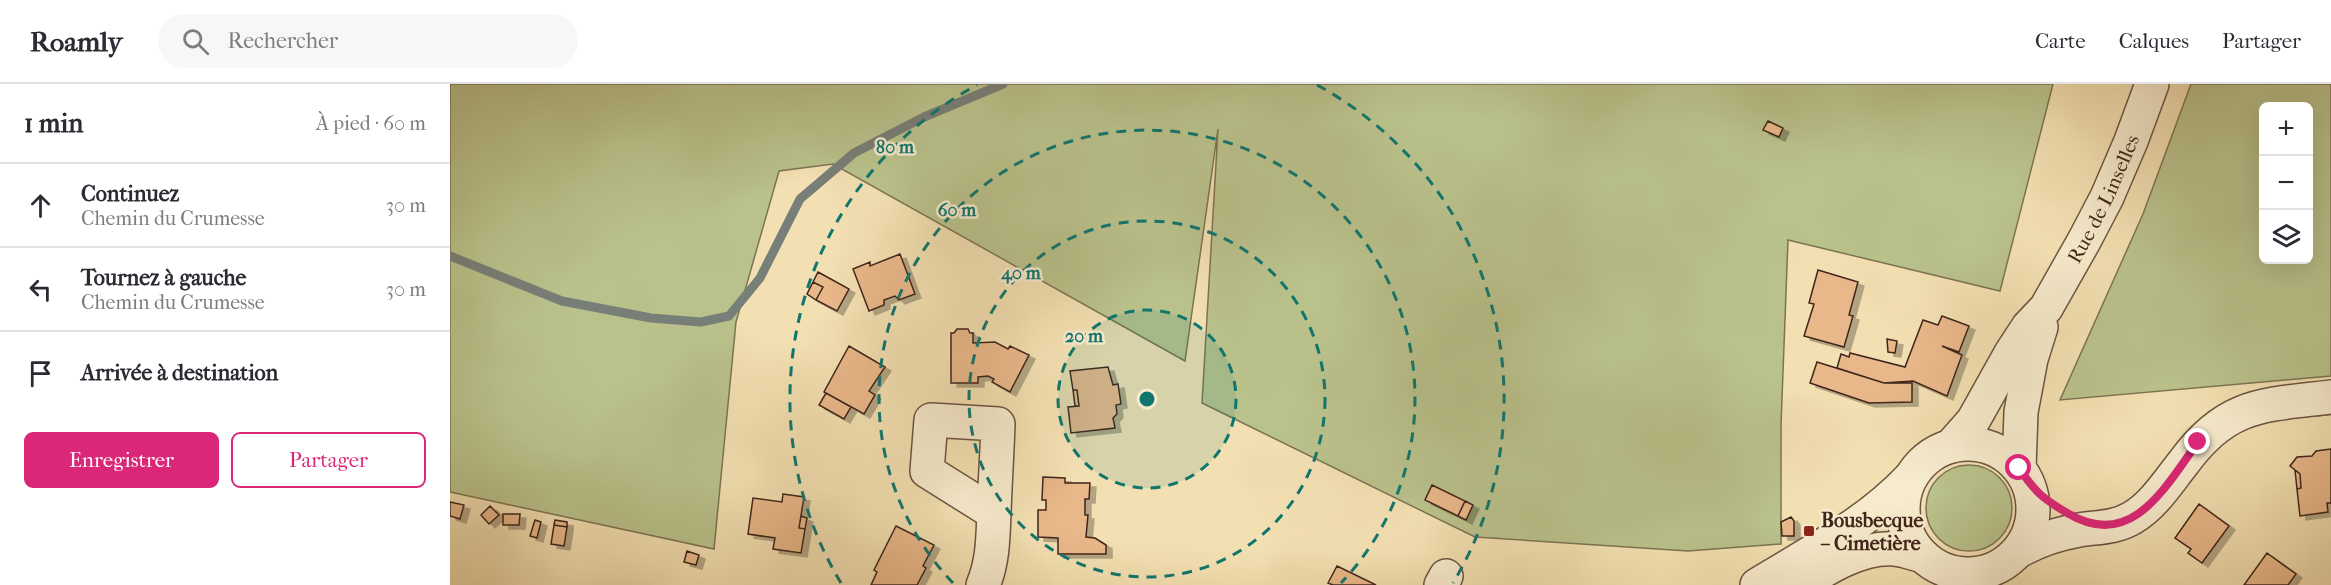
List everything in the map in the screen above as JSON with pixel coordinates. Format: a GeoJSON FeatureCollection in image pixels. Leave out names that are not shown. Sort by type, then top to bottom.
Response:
{"type":"FeatureCollection","features":[{"type":"Feature","properties":{"kind":"street","name":"Rue de Linselles"},"geometry":{"type":"LineString","coordinates":[[2024,476],[2018,433],[2025,384],[2046,308],[2107,196],[2152,84]]}},
{"type":"Feature","properties":{"kind":"street","name":"Rue de Linselles"},"geometry":{"type":"LineString","coordinates":[[1951,446],[1969,428],[2028,327],[2046,308]]}},
{"type":"Feature","properties":{"kind":"street"},"geometry":{"type":"LineString","coordinates":[[1800,585],[1825,570],[1871,552],[1894,549],[1935,569],[1951,572],[1969,574],[1987,572],[2006,566],[2036,540],[2057,534],[2111,526],[2131,519],[2154,500],[2198,442],[2239,412],[2256,407],[2331,397]]}},
{"type":"Feature","properties":{"kind":"street"},"geometry":{"type":"LineString","coordinates":[[1757,585],[1868,516],[1893,496],[1932,454],[1951,446],[1969,444],[1988,447],[2005,455],[2046,500],[2085,523],[2111,526]]}},
{"type":"Feature","properties":{"kind":"street"},"geometry":{"type":"LineString","coordinates":[[1912,476],[1904,493],[1903,513],[1907,532],[1935,569]]}},
{"type":"Feature","properties":{"kind":"street"},"geometry":{"type":"LineString","coordinates":[[2006,566],[2025,542],[2032,524],[2034,504],[2024,476]]}},
{"type":"Feature","properties":{"kind":"street"},"geometry":{"type":"LineString","coordinates":[[983,585],[990,566],[994,513]]}},
{"type":"Feature","properties":{"kind":"green space"},"geometry":{"type":"Polygon","coordinates":[[[450,84],[2053,84],[2000,291],[1788,240],[1781,425],[1781,544],[1688,551],[1475,537],[1202,403],[1218,129],[1185,361],[833,164],[779,171],[736,322],[714,549],[450,492],[450,84]]]}},
{"type":"Feature","properties":{"kind":"green space"},"geometry":{"type":"Polygon","coordinates":[[[2191,84],[2331,84],[2331,376],[2060,400],[2143,214],[2191,84]]]}},
{"type":"Feature","properties":{"kind":"green space"},"geometry":{"type":"Polygon","coordinates":[[[1961,465],[1977,465],[2000,477],[2009,491],[2012,508],[2009,525],[2000,539],[1977,551],[1961,551],[1945,544],[1933,532],[1926,516],[1926,500],[1933,484],[1945,472],[1961,465]]]}},
{"type":"Feature","properties":{"kind":"building"},"geometry":{"type":"Polygon","coordinates":[[[1768,121],[1783,128],[1779,137],[1763,130],[1768,121]]]}},
{"type":"Feature","properties":{"kind":"building"},"geometry":{"type":"Polygon","coordinates":[[[900,254],[915,294],[899,300],[895,296],[884,300],[884,305],[869,311],[853,269],[870,262],[870,266],[900,254]]]}},
{"type":"Feature","properties":{"kind":"building"},"geometry":{"type":"Polygon","coordinates":[[[1818,270],[1858,282],[1849,315],[1853,316],[1844,347],[1804,336],[1814,304],[1809,303],[1818,270]]]}},
{"type":"Feature","properties":{"kind":"building"},"geometry":{"type":"Polygon","coordinates":[[[818,272],[849,289],[837,311],[816,300],[823,287],[813,282],[818,272]]]}},
{"type":"Feature","properties":{"kind":"building"},"geometry":{"type":"Polygon","coordinates":[[[813,282],[823,287],[816,300],[807,294],[813,282]]]}},
{"type":"Feature","properties":{"kind":"building"},"geometry":{"type":"Polygon","coordinates":[[[1942,316],[1969,326],[1959,352],[1942,346],[1962,355],[1947,396],[1913,381],[1884,383],[1837,368],[1841,354],[1849,357],[1850,353],[1905,367],[1923,320],[1938,325],[1942,316]]]}},
{"type":"Feature","properties":{"kind":"building"},"geometry":{"type":"Polygon","coordinates":[[[957,329],[968,329],[970,333],[973,333],[973,343],[995,342],[1008,349],[1010,346],[1029,355],[1010,392],[992,382],[994,379],[988,376],[978,377],[978,383],[951,383],[951,333],[957,329]]]}},
{"type":"Feature","properties":{"kind":"building"},"geometry":{"type":"Polygon","coordinates":[[[1887,339],[1897,341],[1895,353],[1888,352],[1887,339]]]}},
{"type":"Feature","properties":{"kind":"building"},"geometry":{"type":"Polygon","coordinates":[[[849,346],[885,367],[869,391],[875,395],[864,414],[824,392],[849,346]]]}},
{"type":"Feature","properties":{"kind":"building"},"geometry":{"type":"Polygon","coordinates":[[[1817,362],[1884,383],[1912,383],[1912,402],[1869,403],[1810,383],[1817,362]]]}},
{"type":"Feature","properties":{"kind":"building"},"geometry":{"type":"Polygon","coordinates":[[[1108,367],[1113,385],[1118,384],[1121,404],[1116,405],[1117,414],[1113,418],[1115,428],[1071,433],[1068,407],[1079,406],[1077,390],[1073,390],[1070,371],[1108,367]]]}},
{"type":"Feature","properties":{"kind":"building"},"geometry":{"type":"Polygon","coordinates":[[[1073,390],[1077,390],[1079,406],[1075,406],[1073,390]]]}},
{"type":"Feature","properties":{"kind":"building"},"geometry":{"type":"Polygon","coordinates":[[[826,393],[851,407],[844,419],[819,405],[826,393]]]}},
{"type":"Feature","properties":{"kind":"building"},"geometry":{"type":"Polygon","coordinates":[[[2331,449],[2331,503],[2327,503],[2328,512],[2300,516],[2297,489],[2301,488],[2300,474],[2290,466],[2297,457],[2312,456],[2316,451],[2331,449]]]}},
{"type":"Feature","properties":{"kind":"building"},"geometry":{"type":"Polygon","coordinates":[[[2295,470],[2300,474],[2301,488],[2297,489],[2295,470]]]}},
{"type":"Feature","properties":{"kind":"building"},"geometry":{"type":"Polygon","coordinates":[[[1043,477],[1065,478],[1065,483],[1090,483],[1089,499],[1085,499],[1085,515],[1088,515],[1086,537],[1095,538],[1106,545],[1106,554],[1058,554],[1058,538],[1038,537],[1038,510],[1046,510],[1046,500],[1042,500],[1043,477]]]}},
{"type":"Feature","properties":{"kind":"building"},"geometry":{"type":"Polygon","coordinates":[[[1432,485],[1465,501],[1458,516],[1425,500],[1432,485]]]}},
{"type":"Feature","properties":{"kind":"building"},"geometry":{"type":"Polygon","coordinates":[[[783,494],[804,497],[799,528],[805,529],[801,553],[773,549],[775,538],[748,534],[753,498],[782,502],[783,494]]]}},
{"type":"Feature","properties":{"kind":"building"},"geometry":{"type":"Polygon","coordinates":[[[1465,501],[1473,505],[1466,520],[1458,516],[1465,501]]]}},
{"type":"Feature","properties":{"kind":"building"},"geometry":{"type":"Polygon","coordinates":[[[450,502],[464,505],[460,519],[450,516],[450,502]]]}},
{"type":"Feature","properties":{"kind":"building"},"geometry":{"type":"Polygon","coordinates":[[[2199,504],[2229,526],[2202,563],[2188,553],[2191,549],[2175,538],[2199,504]]]}},
{"type":"Feature","properties":{"kind":"building"},"geometry":{"type":"Polygon","coordinates":[[[490,506],[499,515],[489,524],[481,515],[490,506]]]}},
{"type":"Feature","properties":{"kind":"building"},"geometry":{"type":"Polygon","coordinates":[[[503,514],[520,514],[519,525],[503,525],[503,514]]]}},
{"type":"Feature","properties":{"kind":"building"},"geometry":{"type":"Polygon","coordinates":[[[801,516],[807,518],[805,529],[799,528],[801,516]]]}},
{"type":"Feature","properties":{"kind":"building"},"geometry":{"type":"Polygon","coordinates":[[[1791,517],[1794,521],[1794,536],[1782,536],[1781,522],[1791,517]]]}},
{"type":"Feature","properties":{"kind":"building"},"geometry":{"type":"Polygon","coordinates":[[[535,520],[541,522],[537,538],[530,536],[535,520]]]}},
{"type":"Feature","properties":{"kind":"building"},"geometry":{"type":"Polygon","coordinates":[[[555,520],[567,522],[567,527],[554,525],[555,520]]]}},
{"type":"Feature","properties":{"kind":"building"},"geometry":{"type":"Polygon","coordinates":[[[554,525],[567,527],[564,546],[551,544],[554,525]]]}},
{"type":"Feature","properties":{"kind":"building"},"geometry":{"type":"Polygon","coordinates":[[[896,526],[934,545],[923,566],[926,568],[917,585],[871,585],[877,572],[874,570],[896,526]]]}},
{"type":"Feature","properties":{"kind":"building"},"geometry":{"type":"Polygon","coordinates":[[[687,551],[699,555],[696,565],[684,562],[687,551]]]}},
{"type":"Feature","properties":{"kind":"building"},"geometry":{"type":"Polygon","coordinates":[[[2267,553],[2296,574],[2288,585],[2244,585],[2267,553]]]}},
{"type":"Feature","properties":{"kind":"building"},"geometry":{"type":"Polygon","coordinates":[[[1337,566],[1376,585],[1328,583],[1337,566]]]}},
{"type":"Feature","properties":{"kind":"waterway"},"geometry":{"type":"LineString","coordinates":[[450,256],[562,301],[651,318],[701,322],[729,316],[760,278],[800,199],[854,153],[924,117],[1003,84]]}},
{"type":"Feature","properties":{"kind":"place","name":"Bousbecque – Cimetière"},"geometry":{"type":"Point","coordinates":[1809,531]}},
{"type":"Feature","properties":{"kind":"route"},"geometry":{"type":"LineString","coordinates":[[2019,468],[2029,485],[2039,495],[2068,514],[2085,523],[2111,526],[2131,519],[2154,500],[2198,442]]}}]}
